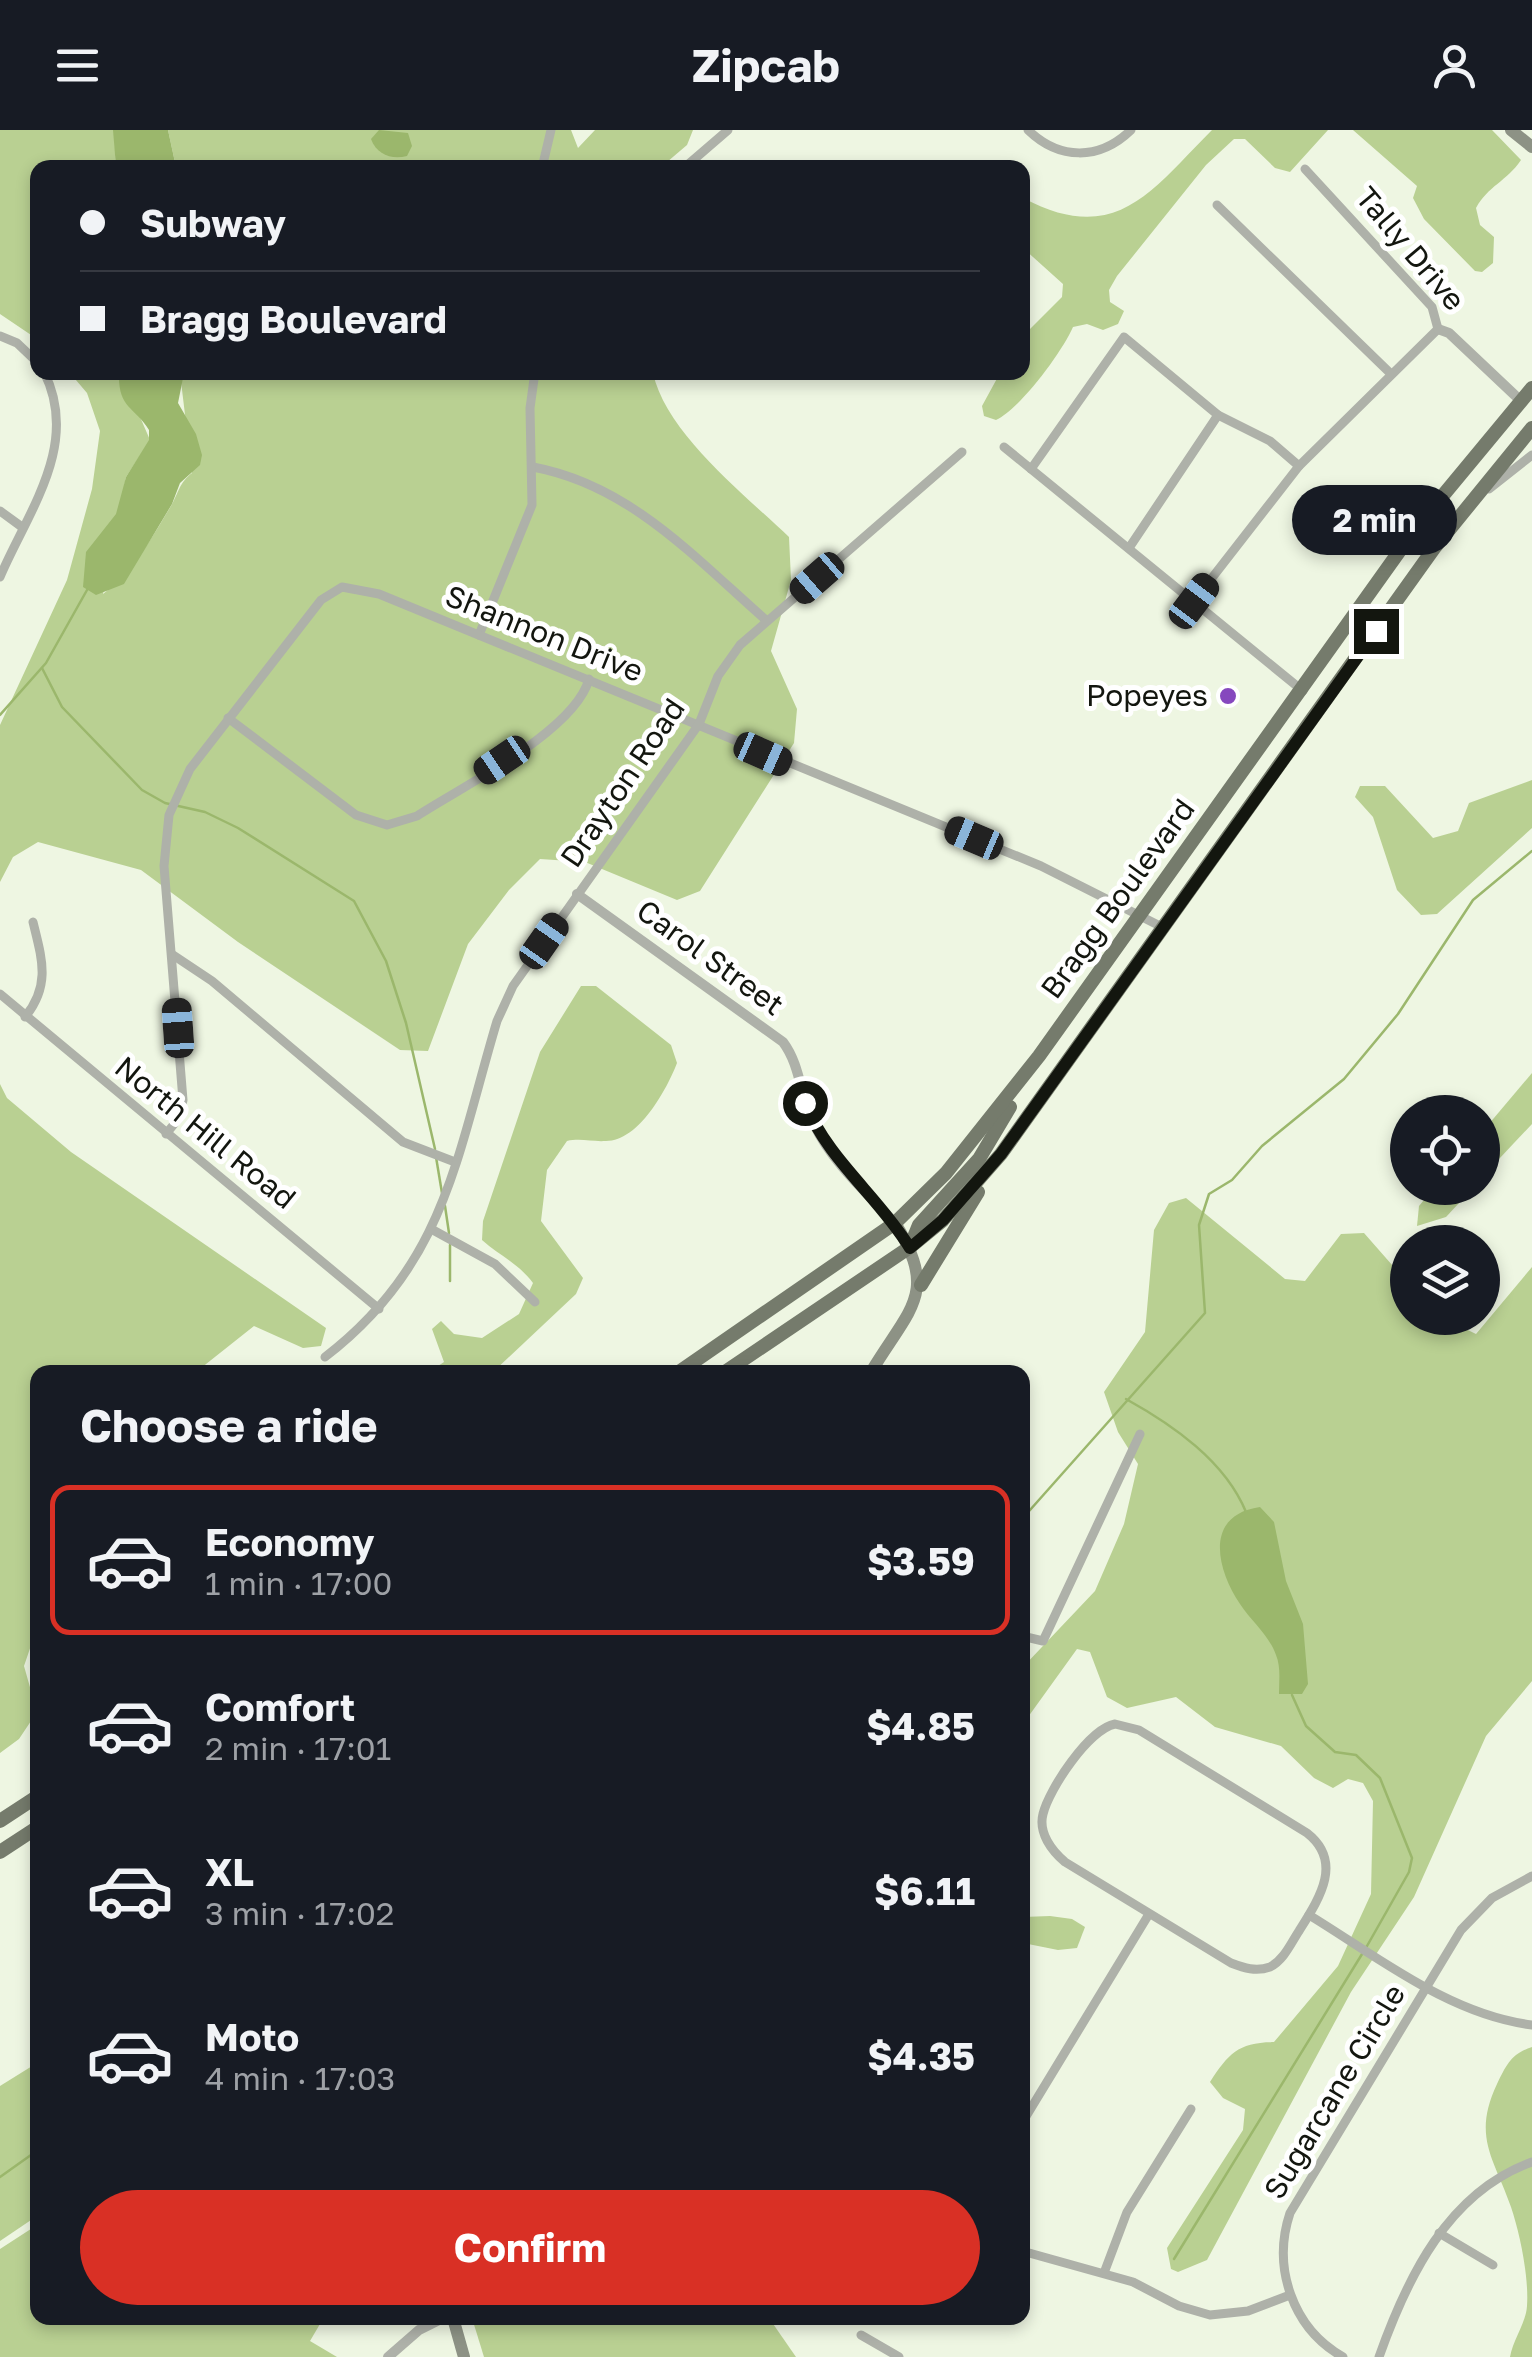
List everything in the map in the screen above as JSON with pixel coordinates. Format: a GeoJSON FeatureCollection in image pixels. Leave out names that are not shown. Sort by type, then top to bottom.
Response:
{"type":"FeatureCollection","features":[{"type":"Feature","properties":{"kind":"main road"},"geometry":{"type":"LineString","coordinates":[[1511,130],[1532,147]]}},
{"type":"Feature","properties":{"kind":"main road","name":"Bragg Boulevard"},"geometry":{"type":"LineString","coordinates":[[690,1365],[894,1222],[946,1173],[1039,1056],[1416,528],[1532,388]]}},
{"type":"Feature","properties":{"kind":"main road","name":"Bragg Boulevard"},"geometry":{"type":"LineString","coordinates":[[735,1365],[910,1248],[943,1220],[1001,1154],[1435,547],[1532,428]]}},
{"type":"Feature","properties":{"kind":"main road"},"geometry":{"type":"LineString","coordinates":[[910,1248],[930,1211],[979,1159],[1039,1056]]}},
{"type":"Feature","properties":{"kind":"main road"},"geometry":{"type":"LineString","coordinates":[[875,1365],[1001,1154]]}},
{"type":"Feature","properties":{"kind":"main road"},"geometry":{"type":"LineString","coordinates":[[894,1222],[910,1248],[920,1285]]}},
{"type":"Feature","properties":{"kind":"main road"},"geometry":{"type":"LineString","coordinates":[[0,1821],[30,1801]]}},
{"type":"Feature","properties":{"kind":"main road"},"geometry":{"type":"LineString","coordinates":[[0,1852],[30,1832]]}},
{"type":"Feature","properties":{"kind":"main road"},"geometry":{"type":"LineString","coordinates":[[456,2325],[464,2357]]}},
{"type":"Feature","properties":{"kind":"street"},"geometry":{"type":"LineString","coordinates":[[544,160],[551,130]]}},
{"type":"Feature","properties":{"kind":"street"},"geometry":{"type":"LineString","coordinates":[[691,160],[728,130]]}},
{"type":"Feature","properties":{"kind":"street"},"geometry":{"type":"LineString","coordinates":[[1028,130],[1046,145],[1076,154],[1102,150],[1131,130]]}},
{"type":"Feature","properties":{"kind":"street","name":"Tally Drive"},"geometry":{"type":"LineString","coordinates":[[1306,169],[1432,307],[1438,329],[1449,333],[1521,401]]}},
{"type":"Feature","properties":{"kind":"street"},"geometry":{"type":"LineString","coordinates":[[1217,205],[1390,372]]}},
{"type":"Feature","properties":{"kind":"street"},"geometry":{"type":"LineString","coordinates":[[1194,601],[1299,466],[1390,372],[1438,329]]}},
{"type":"Feature","properties":{"kind":"street"},"geometry":{"type":"LineString","coordinates":[[0,336],[30,356]]}},
{"type":"Feature","properties":{"kind":"street"},"geometry":{"type":"LineString","coordinates":[[1031,469],[1124,337],[1218,415],[1270,441],[1299,466]]}},
{"type":"Feature","properties":{"kind":"street"},"geometry":{"type":"LineString","coordinates":[[0,578],[22,527],[43,494],[53,454],[54,404],[46,380]]}},
{"type":"Feature","properties":{"kind":"street"},"geometry":{"type":"LineString","coordinates":[[479,636],[532,506],[530,408],[534,380]]}},
{"type":"Feature","properties":{"kind":"street"},"geometry":{"type":"LineString","coordinates":[[1129,548],[1218,415]]}},
{"type":"Feature","properties":{"kind":"street"},"geometry":{"type":"LineString","coordinates":[[1004,448],[1303,691]]}},
{"type":"Feature","properties":{"kind":"street","name":"Drayton Road"},"geometry":{"type":"LineString","coordinates":[[324,1357],[379,1309],[412,1270],[433,1230],[504,1003],[699,724],[724,665],[768,621],[962,452]]}},
{"type":"Feature","properties":{"kind":"street"},"geometry":{"type":"LineString","coordinates":[[1471,504],[1532,454]]}},
{"type":"Feature","properties":{"kind":"street"},"geometry":{"type":"LineString","coordinates":[[533,467],[579,478],[628,502],[768,621]]}},
{"type":"Feature","properties":{"kind":"street"},"geometry":{"type":"LineString","coordinates":[[0,512],[22,527]]}},
{"type":"Feature","properties":{"kind":"street","name":"Shannon Drive"},"geometry":{"type":"LineString","coordinates":[[228,718],[321,600],[342,587],[379,594],[1041,866],[1165,928]]}},
{"type":"Feature","properties":{"kind":"street"},"geometry":{"type":"LineString","coordinates":[[166,1134],[179,1118],[183,1100],[164,866],[169,815],[190,769],[228,718],[356,816],[393,824],[417,816],[559,722],[584,694],[590,679]]}},
{"type":"Feature","properties":{"kind":"street","name":"Carol Street"},"geometry":{"type":"LineString","coordinates":[[577,894],[783,1042],[794,1058],[805,1103],[821,1138],[894,1222]]}},
{"type":"Feature","properties":{"kind":"street"},"geometry":{"type":"LineString","coordinates":[[24,1017],[40,994],[45,976],[33,922]]}},
{"type":"Feature","properties":{"kind":"street"},"geometry":{"type":"LineString","coordinates":[[173,956],[212,982],[404,1142],[455,1162]]}},
{"type":"Feature","properties":{"kind":"street","name":"North Hill Road"},"geometry":{"type":"LineString","coordinates":[[0,994],[379,1309]]}},
{"type":"Feature","properties":{"kind":"street"},"geometry":{"type":"LineString","coordinates":[[433,1230],[495,1264],[536,1302]]}},
{"type":"Feature","properties":{"kind":"street"},"geometry":{"type":"LineString","coordinates":[[1030,1638],[1043,1641],[1140,1434]]}},
{"type":"Feature","properties":{"kind":"street"},"geometry":{"type":"LineString","coordinates":[[1114,1724],[1139,1730],[1312,1837],[1323,1852],[1327,1871],[1309,1915],[1280,1960],[1257,1970],[1231,1963],[1065,1862],[1052,1849],[1044,1831],[1043,1812],[1087,1739],[1114,1724]]}},
{"type":"Feature","properties":{"kind":"street","name":"Sugarcane Circle"},"geometry":{"type":"LineString","coordinates":[[1343,2357],[1309,2328],[1290,2295],[1282,2250],[1290,2213],[1473,1915],[1508,1887],[1532,1876]]}},
{"type":"Feature","properties":{"kind":"street"},"geometry":{"type":"LineString","coordinates":[[1030,2110],[1149,1914]]}},
{"type":"Feature","properties":{"kind":"street"},"geometry":{"type":"LineString","coordinates":[[1309,1915],[1474,2012],[1532,2025]]}},
{"type":"Feature","properties":{"kind":"street"},"geometry":{"type":"LineString","coordinates":[[1104,2273],[1127,2212],[1191,2110]]}},
{"type":"Feature","properties":{"kind":"street"},"geometry":{"type":"LineString","coordinates":[[1379,2357],[1396,2311],[1439,2234],[1484,2189],[1532,2162]]}},
{"type":"Feature","properties":{"kind":"street"},"geometry":{"type":"LineString","coordinates":[[1439,2234],[1493,2265]]}},
{"type":"Feature","properties":{"kind":"street"},"geometry":{"type":"LineString","coordinates":[[1030,2253],[1104,2273],[1210,2315],[1248,2311],[1290,2295]]}},
{"type":"Feature","properties":{"kind":"street"},"geometry":{"type":"LineString","coordinates":[[388,2357],[428,2325]]}},
{"type":"Feature","properties":{"kind":"street"},"geometry":{"type":"LineString","coordinates":[[861,2335],[899,2357]]}},
{"type":"Feature","properties":{"kind":"shaded area"},"geometry":{"type":"Polygon","coordinates":[[[0,130],[114,130],[116,160],[30,160],[30,334],[0,314],[0,130]]]}},
{"type":"Feature","properties":{"kind":"shaded area"},"geometry":{"type":"Polygon","coordinates":[[[113,130],[168,130],[174,160],[115,160],[113,130]]]}},
{"type":"Feature","properties":{"kind":"shaded area"},"geometry":{"type":"Polygon","coordinates":[[[168,130],[571,130],[578,148],[595,130],[693,130],[687,145],[669,160],[174,160],[168,130]]]}},
{"type":"Feature","properties":{"kind":"shaded area"},"geometry":{"type":"Polygon","coordinates":[[[379,130],[408,133],[412,146],[407,156],[391,157],[377,149],[371,139],[379,130]]]}},
{"type":"Feature","properties":{"kind":"shaded area"},"geometry":{"type":"Polygon","coordinates":[[[1212,130],[1328,130],[1290,172],[1275,168],[1245,139],[1234,139],[1206,165],[1117,276],[1109,290],[1110,302],[1124,311],[1118,324],[1103,330],[1087,324],[1073,327],[1050,364],[1017,404],[996,420],[984,416],[982,406],[996,380],[1030,380],[1030,329],[1062,297],[1063,284],[1030,254],[1030,201],[1055,212],[1083,217],[1107,214],[1129,206],[1169,174],[1212,130]]]}},
{"type":"Feature","properties":{"kind":"shaded area"},"geometry":{"type":"Polygon","coordinates":[[[1353,130],[1492,130],[1521,160],[1476,208],[1480,225],[1494,237],[1493,263],[1482,272],[1475,271],[1424,219],[1413,198],[1417,186],[1353,130]]]}},
{"type":"Feature","properties":{"kind":"shaded area"},"geometry":{"type":"Polygon","coordinates":[[[76,380],[124,380],[150,440],[126,477],[103,594],[141,553],[192,473],[181,380],[655,380],[661,396],[690,440],[789,537],[791,580],[771,651],[797,709],[794,743],[700,891],[677,900],[585,862],[540,859],[509,890],[468,944],[428,1051],[400,1050],[238,942],[141,870],[38,842],[13,857],[0,882],[0,725],[67,580],[92,489],[100,431],[87,393],[76,380]]]}},
{"type":"Feature","properties":{"kind":"shaded area"},"geometry":{"type":"Polygon","coordinates":[[[119,380],[183,380],[178,403],[196,434],[202,455],[200,465],[180,483],[172,504],[124,584],[96,595],[83,587],[86,552],[116,514],[126,477],[149,440],[149,430],[124,401],[119,380]]]}},
{"type":"Feature","properties":{"kind":"shaded area"},"geometry":{"type":"Polygon","coordinates":[[[1532,780],[1532,828],[1437,914],[1421,915],[1397,890],[1373,817],[1355,797],[1360,786],[1385,786],[1433,838],[1458,831],[1469,803],[1532,780]]]}},
{"type":"Feature","properties":{"kind":"shaded area"},"geometry":{"type":"Polygon","coordinates":[[[581,986],[596,986],[671,1045],[677,1063],[659,1099],[630,1132],[606,1141],[567,1141],[547,1170],[541,1221],[583,1278],[576,1294],[500,1365],[440,1365],[444,1362],[432,1329],[441,1321],[454,1334],[482,1338],[519,1314],[533,1283],[482,1240],[483,1221],[540,1052],[581,986]]]}},
{"type":"Feature","properties":{"kind":"shaded area"},"geometry":{"type":"Polygon","coordinates":[[[1532,1073],[1532,1124],[1500,1158],[1500,1111],[1532,1073]]]}},
{"type":"Feature","properties":{"kind":"shaded area"},"geometry":{"type":"Polygon","coordinates":[[[0,1084],[7,1098],[71,1152],[326,1328],[321,1346],[303,1348],[254,1326],[205,1365],[30,1365],[30,1648],[24,1666],[30,1687],[30,1722],[19,1739],[0,1753],[0,1084]]]}},
{"type":"Feature","properties":{"kind":"shaded area"},"geometry":{"type":"Polygon","coordinates":[[[1186,1198],[1285,1279],[1305,1281],[1341,1234],[1364,1233],[1390,1263],[1390,1335],[1500,1335],[1500,1305],[1532,1267],[1532,1681],[1486,1736],[1414,1897],[1351,1992],[1207,2260],[1178,2272],[1171,2269],[1167,2248],[1243,2130],[1245,2109],[1223,2098],[1210,2082],[1243,2047],[1274,2042],[1338,1966],[1371,1894],[1373,1801],[1363,1783],[1348,1779],[1333,1788],[1314,1778],[1281,1746],[1215,1727],[1176,1697],[1127,1708],[1107,1697],[1090,1652],[1077,1649],[1030,1714],[1030,1660],[1095,1591],[1124,1524],[1138,1464],[1118,1432],[1104,1392],[1145,1332],[1154,1230],[1169,1203],[1186,1198]]]}},
{"type":"Feature","properties":{"kind":"shaded area"},"geometry":{"type":"Polygon","coordinates":[[[1457,1205],[1446,1217],[1417,1225],[1419,1206],[1457,1205]]]}},
{"type":"Feature","properties":{"kind":"shaded area"},"geometry":{"type":"Polygon","coordinates":[[[1260,1507],[1274,1522],[1286,1581],[1303,1624],[1308,1684],[1302,1694],[1279,1694],[1279,1664],[1273,1648],[1240,1604],[1221,1560],[1220,1545],[1230,1520],[1260,1507]]]}},
{"type":"Feature","properties":{"kind":"shaded area"},"geometry":{"type":"Polygon","coordinates":[[[1030,1917],[1072,1919],[1085,1927],[1077,1948],[1058,1950],[1030,1944],[1030,1917]]]}},
{"type":"Feature","properties":{"kind":"shaded area"},"geometry":{"type":"Polygon","coordinates":[[[1532,2047],[1532,2357],[1510,2357],[1526,2312],[1527,2282],[1514,2218],[1488,2147],[1486,2119],[1507,2065],[1532,2047]]]}},
{"type":"Feature","properties":{"kind":"shaded area"},"geometry":{"type":"Polygon","coordinates":[[[30,2067],[30,2221],[0,2241],[0,2086],[30,2067]]]}},
{"type":"Feature","properties":{"kind":"shaded area"},"geometry":{"type":"Polygon","coordinates":[[[30,2230],[30,2325],[319,2325],[310,2341],[337,2357],[0,2357],[0,2249],[30,2230]]]}},
{"type":"Feature","properties":{"kind":"shaded area"},"geometry":{"type":"Polygon","coordinates":[[[474,2325],[774,2325],[796,2357],[484,2357],[474,2325]]]}},
{"type":"Feature","properties":{"kind":"waterway"},"geometry":{"type":"LineString","coordinates":[[0,715],[46,663],[87,590]]}},
{"type":"Feature","properties":{"kind":"waterway"},"geometry":{"type":"LineString","coordinates":[[42,668],[62,707],[142,790],[165,803],[205,812],[238,828],[354,901],[386,961],[406,1023],[435,1149]]}},
{"type":"Feature","properties":{"kind":"waterway"},"geometry":{"type":"LineString","coordinates":[[1030,1510],[1205,1313],[1199,1225],[1209,1194],[1232,1180],[1262,1146],[1344,1079],[1398,1014],[1473,900],[1532,851]]}},
{"type":"Feature","properties":{"kind":"waterway"},"geometry":{"type":"LineString","coordinates":[[436,1157],[442,1193]]}},
{"type":"Feature","properties":{"kind":"waterway"},"geometry":{"type":"LineString","coordinates":[[445,1206],[449,1233]]}},
{"type":"Feature","properties":{"kind":"waterway"},"geometry":{"type":"LineString","coordinates":[[450,1245],[450,1281]]}},
{"type":"Feature","properties":{"kind":"waterway"},"geometry":{"type":"LineString","coordinates":[[1126,1399],[1196,1446],[1225,1476],[1246,1512]]}},
{"type":"Feature","properties":{"kind":"waterway"},"geometry":{"type":"LineString","coordinates":[[1174,2259],[1367,1946],[1409,1872],[1412,1858],[1380,1778],[1356,1755],[1335,1752],[1306,1726],[1292,1695]]}},
{"type":"Feature","properties":{"kind":"waterway"},"geometry":{"type":"LineString","coordinates":[[0,2177],[30,2156]]}},
{"type":"Feature","properties":{"kind":"place","name":"Popeyes"},"geometry":{"type":"Point","coordinates":[1228,696]}},
{"type":"Feature","properties":{"kind":"route"},"geometry":{"type":"LineString","coordinates":[[805,1103],[832,1154],[894,1222],[910,1248],[943,1220],[1001,1154],[1376,631]]}}]}
